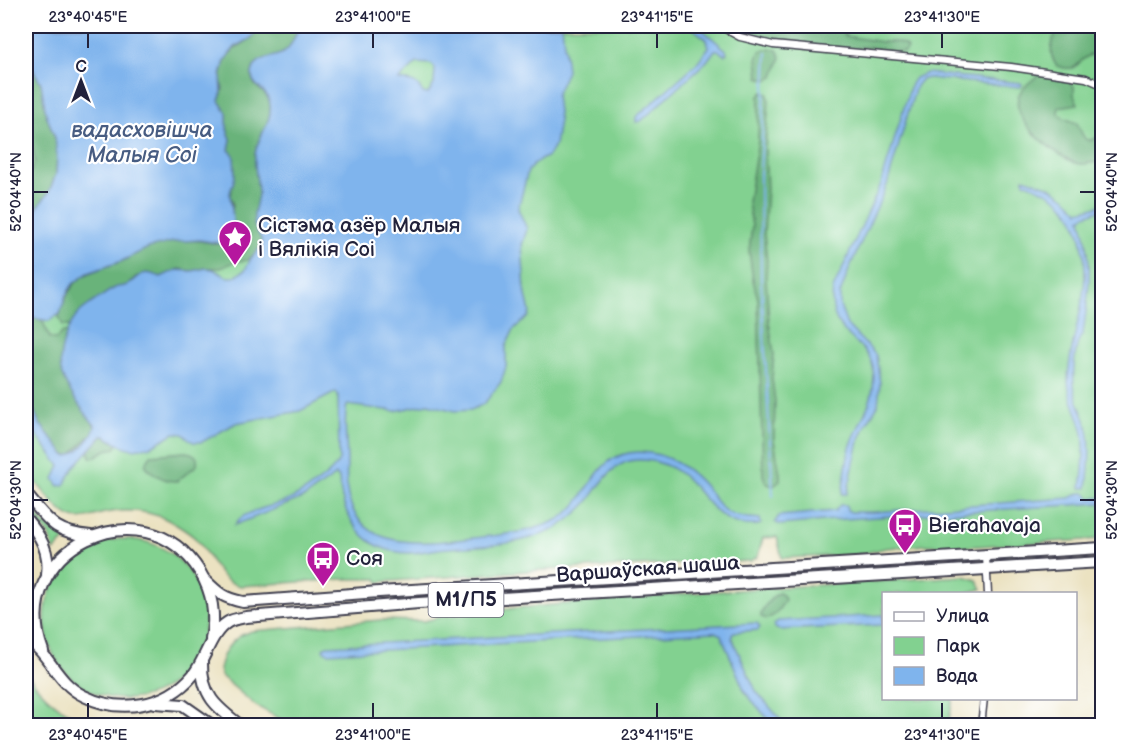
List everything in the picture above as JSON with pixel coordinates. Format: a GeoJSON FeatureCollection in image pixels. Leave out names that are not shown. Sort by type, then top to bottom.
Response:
{"type":"FeatureCollection","features":[{"type":"Feature","properties":{"kind":"highway"},"geometry":{"type":"LineString","coordinates":[[26,494],[56,527],[74,535],[92,536]]}},
{"type":"Feature","properties":{"kind":"highway"},"geometry":{"type":"LineString","coordinates":[[26,519],[45,547],[47,575]]}},
{"type":"Feature","properties":{"kind":"highway","name":"Варшаўская шаша"},"geometry":{"type":"LineString","coordinates":[[45,657],[36,626],[39,594],[47,575],[66,552],[92,536],[110,531],[129,530],[157,536],[182,550],[195,564],[211,596],[213,630],[209,647]]}},
{"type":"Feature","properties":{"kind":"highway","name":"Варшаўская шаша"},"geometry":{"type":"LineString","coordinates":[[205,580],[219,594],[228,599],[243,602],[1102,548]]}},
{"type":"Feature","properties":{"kind":"highway","name":"Варшаўская шаша"},"geometry":{"type":"LineString","coordinates":[[26,639],[33,643],[61,679],[81,695],[98,703],[132,706],[165,697],[179,688],[202,662],[219,631],[229,622],[246,617],[418,603],[1102,562]]}},
{"type":"Feature","properties":{"kind":"highway","name":"Варшаўская шаша"},"geometry":{"type":"LineString","coordinates":[[26,609],[39,594]]}},
{"type":"Feature","properties":{"kind":"highway"},"geometry":{"type":"LineString","coordinates":[[202,662],[203,685],[207,694],[221,710],[241,726]]}},
{"type":"Feature","properties":{"kind":"highway"},"geometry":{"type":"LineString","coordinates":[[149,703],[183,705],[213,726]]}},
{"type":"Feature","properties":{"kind":"street"},"geometry":{"type":"LineString","coordinates":[[720,26],[740,37],[772,45],[1011,67],[1086,78],[1102,86]]}},
{"type":"Feature","properties":{"kind":"street"},"geometry":{"type":"LineString","coordinates":[[986,556],[988,592]]}},
{"type":"Feature","properties":{"kind":"street"},"geometry":{"type":"LineString","coordinates":[[981,726],[984,700]]}},
{"type":"Feature","properties":{"kind":"green space"},"geometry":{"type":"Polygon","coordinates":[[[26,26],[820,26],[832,30],[844,26],[1102,26],[1102,539],[962,547],[927,545],[886,548],[857,555],[782,558],[777,537],[763,538],[758,556],[751,561],[541,570],[379,582],[377,579],[343,579],[241,586],[233,584],[220,574],[195,538],[161,517],[121,511],[81,519],[73,518],[54,504],[26,469],[26,26]]]}},
{"type":"Feature","properties":{"kind":"green space"},"geometry":{"type":"Polygon","coordinates":[[[171,26],[214,26],[200,31],[176,32],[171,26]]]}},
{"type":"Feature","properties":{"kind":"green space"},"geometry":{"type":"Polygon","coordinates":[[[261,26],[299,26],[287,50],[257,63],[252,74],[254,83],[270,104],[269,118],[255,156],[258,198],[254,222],[262,239],[260,250],[247,260],[234,262],[221,268],[192,271],[179,269],[161,277],[148,273],[136,277],[126,286],[115,288],[84,309],[70,326],[63,326],[59,317],[68,293],[87,274],[123,261],[154,246],[185,241],[224,244],[233,235],[231,215],[233,205],[230,196],[234,177],[234,156],[229,150],[231,139],[227,129],[227,113],[219,101],[223,90],[221,79],[224,63],[233,50],[250,39],[261,26]]]}},
{"type":"Feature","properties":{"kind":"green space"},"geometry":{"type":"Polygon","coordinates":[[[727,26],[820,26],[826,30],[842,30],[845,36],[898,42],[907,48],[904,52],[899,52],[872,47],[800,45],[768,41],[727,26]]]}},
{"type":"Feature","properties":{"kind":"green space"},"geometry":{"type":"Polygon","coordinates":[[[1063,26],[1102,26],[1102,52],[1088,56],[1073,68],[1057,66],[1051,50],[1053,39],[1063,26]]]}},
{"type":"Feature","properties":{"kind":"green space"},"geometry":{"type":"Polygon","coordinates":[[[769,48],[777,50],[781,57],[774,77],[766,80],[759,77],[757,59],[760,51],[769,48]]]}},
{"type":"Feature","properties":{"kind":"green space"},"geometry":{"type":"Polygon","coordinates":[[[26,58],[41,83],[46,114],[55,138],[57,156],[56,174],[49,192],[26,223],[26,183],[35,161],[26,130],[26,58]]]}},
{"type":"Feature","properties":{"kind":"green space"},"geometry":{"type":"Polygon","coordinates":[[[1038,75],[1065,79],[1074,86],[1074,95],[1078,104],[1059,107],[1058,113],[1077,123],[1085,139],[1091,140],[1102,135],[1102,164],[1096,162],[1080,164],[1067,159],[1045,144],[1025,123],[1019,112],[1018,101],[1022,89],[1038,75]]]}},
{"type":"Feature","properties":{"kind":"green space"},"geometry":{"type":"Polygon","coordinates":[[[763,92],[768,94],[769,101],[765,150],[767,188],[764,233],[769,322],[774,354],[772,379],[775,401],[774,440],[780,474],[780,480],[774,486],[766,483],[763,475],[758,299],[749,251],[752,226],[748,202],[758,140],[759,96],[763,92]]]}},
{"type":"Feature","properties":{"kind":"green space"},"geometry":{"type":"Polygon","coordinates":[[[26,317],[42,320],[50,338],[56,339],[63,332],[67,334],[61,355],[62,375],[96,428],[70,456],[64,454],[40,424],[26,394],[26,317]]]}},
{"type":"Feature","properties":{"kind":"green space"},"geometry":{"type":"Polygon","coordinates":[[[102,436],[117,444],[116,448],[106,450],[93,458],[90,457],[89,450],[102,436]]]}},
{"type":"Feature","properties":{"kind":"green space"},"geometry":{"type":"Polygon","coordinates":[[[185,452],[195,455],[197,465],[177,481],[159,477],[145,464],[151,455],[185,452]]]}},
{"type":"Feature","properties":{"kind":"green space"},"geometry":{"type":"Polygon","coordinates":[[[26,502],[39,518],[66,539],[54,551],[49,535],[26,508],[26,502]]]}},
{"type":"Feature","properties":{"kind":"green space"},"geometry":{"type":"Polygon","coordinates":[[[125,539],[156,545],[181,563],[199,588],[205,619],[199,650],[181,675],[156,693],[125,699],[94,693],[69,675],[51,650],[45,619],[51,588],[69,563],[94,545],[125,539]]]}},
{"type":"Feature","properties":{"kind":"green space"},"geometry":{"type":"Polygon","coordinates":[[[964,576],[977,580],[982,589],[970,592],[882,592],[882,700],[953,700],[948,725],[291,725],[256,706],[221,676],[219,670],[230,645],[245,633],[252,631],[380,620],[424,621],[445,616],[516,608],[705,592],[964,576]]]}},
{"type":"Feature","properties":{"kind":"green space"},"geometry":{"type":"Polygon","coordinates":[[[779,593],[785,600],[776,614],[767,619],[761,617],[767,604],[779,593]]]}},
{"type":"Feature","properties":{"kind":"green space"},"geometry":{"type":"Polygon","coordinates":[[[26,672],[47,698],[64,711],[95,725],[26,725],[26,672]]]}},
{"type":"Feature","properties":{"kind":"water","name":"вадасховішча Малыя Соі"},"geometry":{"type":"Polygon","coordinates":[[[29,26],[157,26],[188,33],[214,26],[261,26],[250,39],[235,47],[225,60],[221,76],[222,92],[219,101],[227,113],[227,129],[231,139],[229,150],[234,155],[235,177],[230,191],[232,239],[224,244],[199,240],[173,242],[148,248],[122,261],[88,273],[73,284],[66,295],[60,314],[49,321],[26,317],[26,223],[49,192],[56,174],[57,156],[55,138],[46,114],[41,83],[26,58],[26,34],[29,26]]]}},
{"type":"Feature","properties":{"kind":"water"},"geometry":{"type":"Polygon","coordinates":[[[299,26],[562,26],[567,71],[556,95],[559,120],[555,145],[548,156],[535,163],[528,171],[518,209],[527,229],[522,245],[525,291],[530,312],[528,317],[514,329],[506,346],[506,367],[501,382],[484,404],[471,410],[455,411],[428,404],[395,411],[347,405],[345,425],[347,491],[357,517],[368,529],[398,540],[432,542],[500,535],[544,525],[567,513],[610,460],[623,454],[639,452],[659,455],[678,463],[701,482],[726,511],[736,516],[760,519],[761,524],[744,525],[725,518],[676,471],[656,462],[639,460],[629,461],[614,469],[585,505],[557,528],[528,539],[502,544],[409,553],[380,547],[368,540],[351,519],[345,507],[339,478],[336,475],[305,497],[235,525],[248,514],[298,495],[336,466],[339,460],[338,395],[336,392],[300,411],[236,423],[202,442],[193,442],[183,434],[174,433],[150,447],[132,449],[102,436],[75,466],[64,485],[59,486],[54,479],[60,466],[28,424],[26,394],[40,424],[66,456],[70,455],[80,449],[89,439],[95,425],[68,387],[62,375],[60,359],[67,332],[81,311],[112,289],[129,284],[142,274],[161,277],[176,270],[192,271],[206,268],[213,269],[227,277],[234,277],[245,270],[251,258],[262,246],[254,221],[258,194],[255,157],[270,111],[269,99],[253,80],[253,70],[255,65],[263,59],[287,50],[299,26]],[[417,63],[399,80],[413,82],[423,93],[428,94],[434,84],[435,68],[431,64],[417,63]]]}},
{"type":"Feature","properties":{"kind":"water"},"geometry":{"type":"Polygon","coordinates":[[[690,26],[698,26],[727,53],[724,55],[715,50],[707,61],[641,121],[636,122],[636,117],[696,64],[709,47],[707,40],[690,26]]]}},
{"type":"Feature","properties":{"kind":"water"},"geometry":{"type":"Polygon","coordinates":[[[926,73],[1021,83],[1022,85],[1020,87],[928,78],[921,80],[916,86],[887,185],[840,294],[840,306],[847,325],[876,355],[880,383],[878,405],[859,441],[847,494],[842,494],[850,448],[867,409],[874,379],[870,358],[841,327],[836,317],[833,289],[881,184],[911,84],[915,78],[926,73]]]}},
{"type":"Feature","properties":{"kind":"water"},"geometry":{"type":"Polygon","coordinates":[[[1024,178],[1050,187],[1065,197],[1079,211],[1102,205],[1102,209],[1083,216],[1081,219],[1088,249],[1089,276],[1083,334],[1074,361],[1074,386],[1089,436],[1087,488],[1081,488],[1084,440],[1068,380],[1084,283],[1082,245],[1079,232],[1068,210],[1052,195],[1024,182],[1024,178]]]}},
{"type":"Feature","properties":{"kind":"water"},"geometry":{"type":"Polygon","coordinates":[[[1086,493],[1090,498],[1102,498],[1102,503],[780,525],[775,522],[779,516],[835,511],[840,505],[846,505],[847,510],[851,512],[873,512],[1070,498],[1086,493]]]}},
{"type":"Feature","properties":{"kind":"water"},"geometry":{"type":"Polygon","coordinates":[[[882,615],[882,625],[779,630],[774,625],[778,621],[882,615]]]}},
{"type":"Feature","properties":{"kind":"water"},"geometry":{"type":"Polygon","coordinates":[[[757,623],[760,627],[758,630],[734,632],[732,638],[756,691],[785,725],[773,725],[745,692],[721,635],[715,632],[328,653],[323,648],[327,646],[757,623]]]}},
{"type":"Feature","properties":{"kind":"waterway"},"geometry":{"type":"LineString","coordinates":[[767,53],[760,173],[761,280],[773,496]]}},
{"type":"Feature","properties":{"kind":"place","name":"Сістэма азёр Малыя і Вялікія Соі"},"geometry":{"type":"Point","coordinates":[235,266]}},
{"type":"Feature","properties":{"kind":"place","name":"Bierahavaja"},"geometry":{"type":"Point","coordinates":[905,554]}},
{"type":"Feature","properties":{"kind":"place","name":"Соя"},"geometry":{"type":"Point","coordinates":[323,587]}}]}
